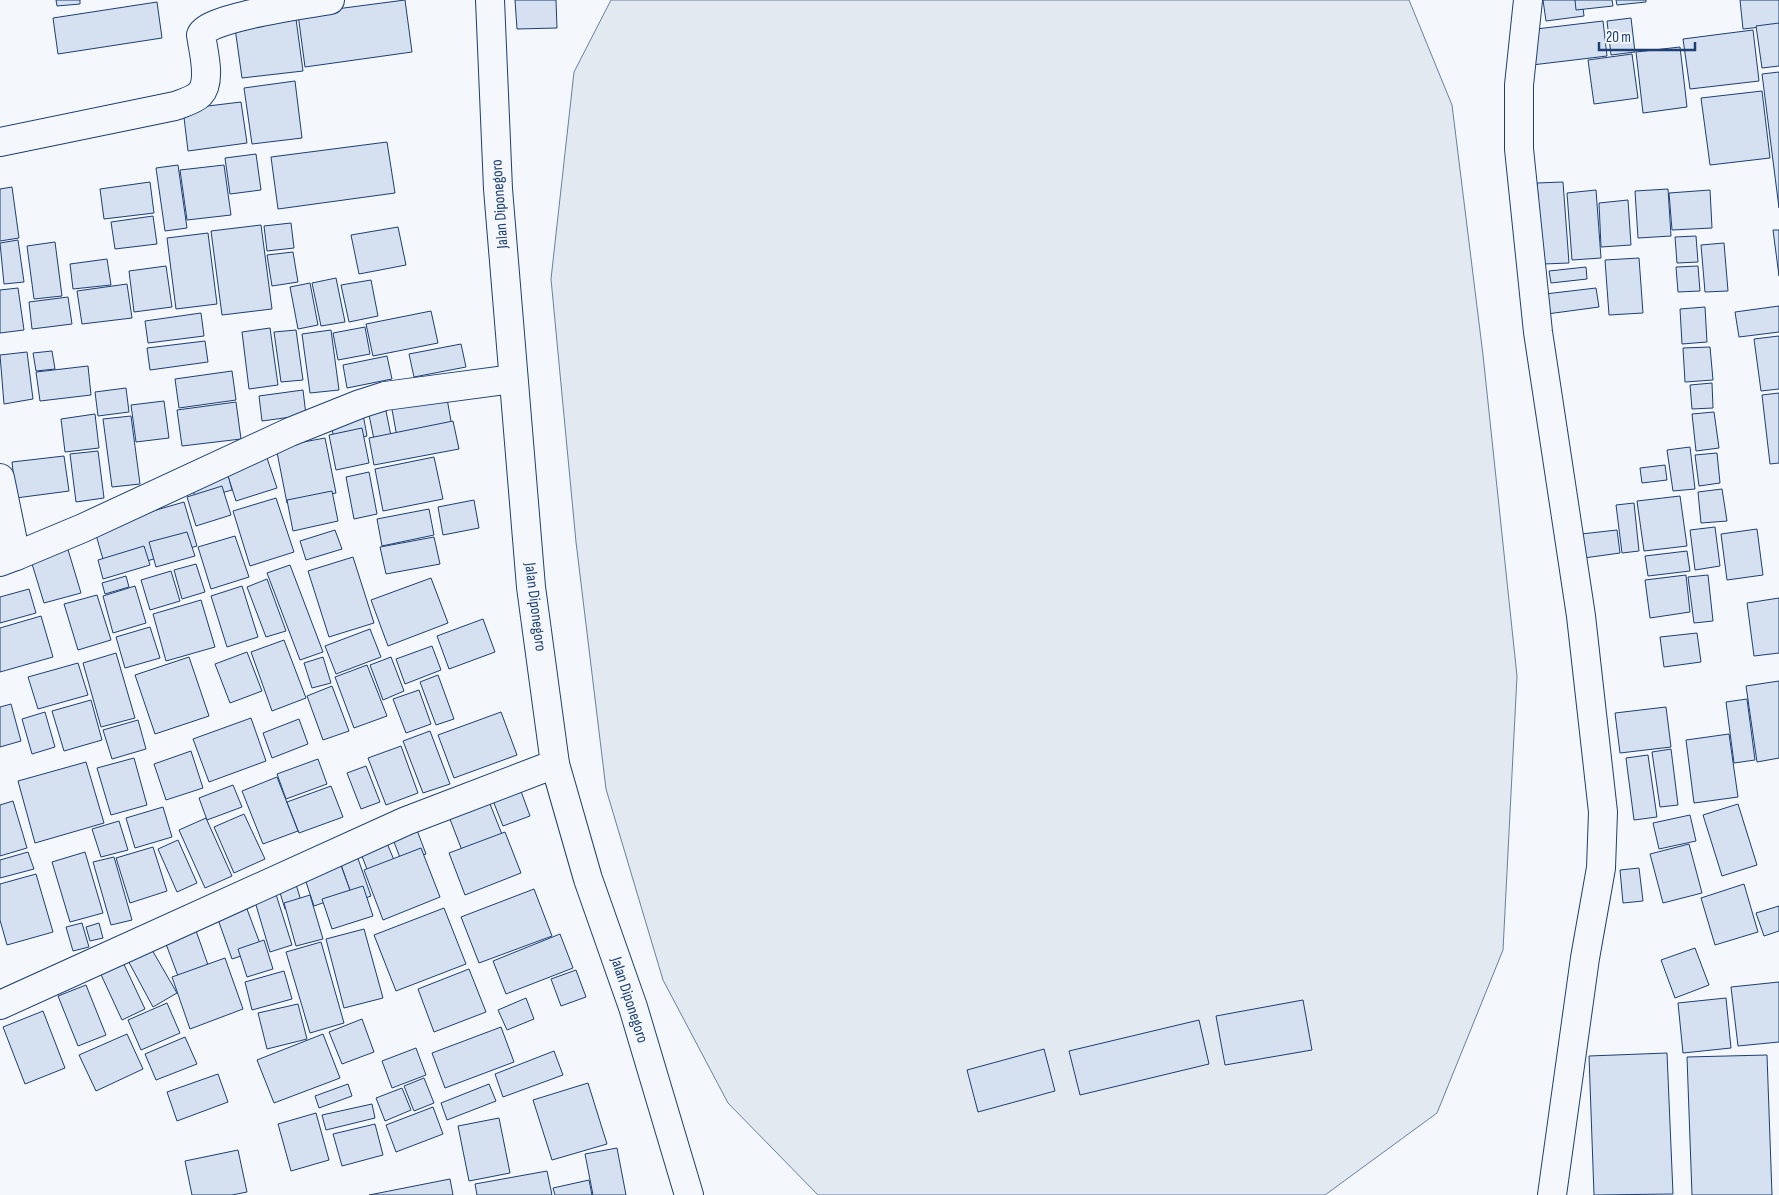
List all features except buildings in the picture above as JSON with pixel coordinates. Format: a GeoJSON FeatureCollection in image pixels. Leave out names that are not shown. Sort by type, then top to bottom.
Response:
{"type":"FeatureCollection","features":[{"type":"Feature","properties":{"kind":"street"},"geometry":{"type":"LineString","coordinates":[[0,142],[175,106],[195,97],[202,91],[206,78],[201,35],[207,27],[264,11],[330,0]]}},
{"type":"Feature","properties":{"kind":"street","name":"Jalan Diponegoro"},"geometry":{"type":"LineString","coordinates":[[490,0],[498,189],[531,587],[555,764],[588,879],[633,1007],[689,1195]]}},
{"type":"Feature","properties":{"kind":"street"},"geometry":{"type":"LineString","coordinates":[[1528,0],[1519,85],[1519,149],[1538,332],[1581,616],[1603,812],[1601,868],[1585,958],[1552,1195]]}},
{"type":"Feature","properties":{"kind":"street"},"geometry":{"type":"LineString","coordinates":[[0,478],[8,559],[84,528],[281,436],[373,399],[514,379]]}},
{"type":"Feature","properties":{"kind":"street"},"geometry":{"type":"LineString","coordinates":[[0,1005],[406,821],[555,764]]}},
{"type":"Feature","properties":{"kind":"shaded area"},"geometry":{"type":"Polygon","coordinates":[[[611,0],[1409,0],[1452,105],[1483,355],[1517,676],[1503,950],[1437,1113],[1325,1195],[818,1195],[728,1103],[663,980],[606,789],[576,542],[551,279],[574,72],[611,0]]]}}]}
